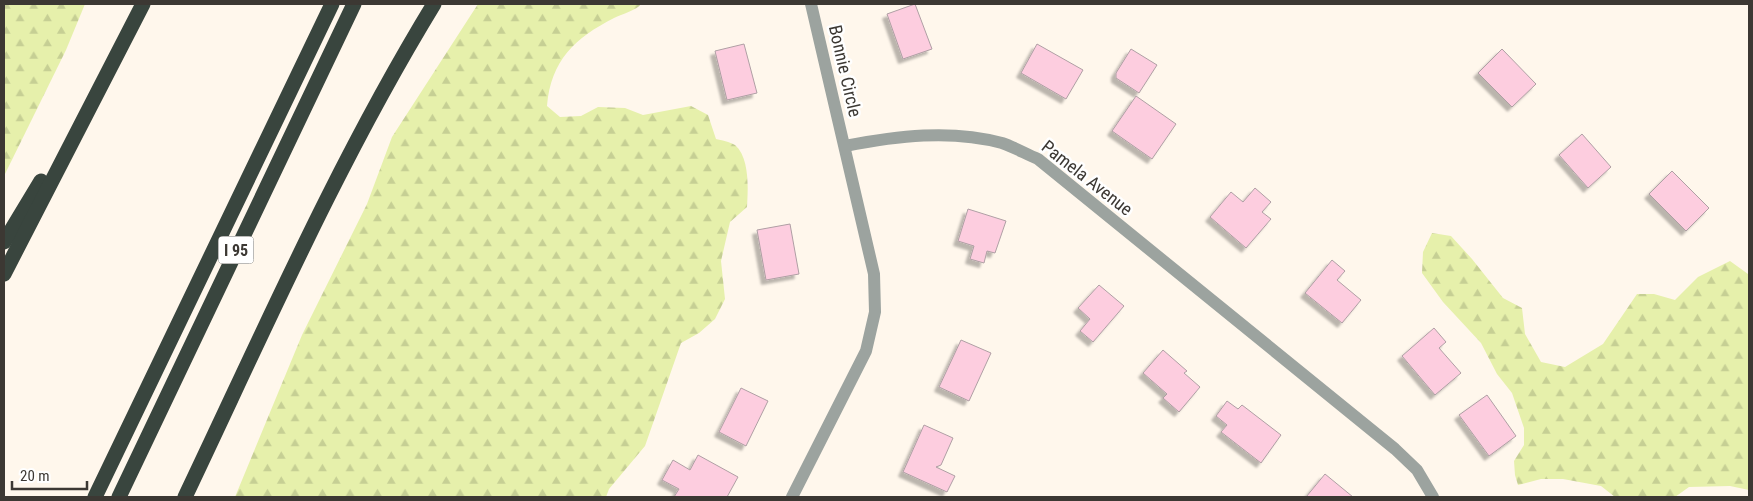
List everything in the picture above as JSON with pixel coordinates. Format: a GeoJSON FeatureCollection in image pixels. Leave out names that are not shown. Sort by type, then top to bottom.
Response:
{"type":"FeatureCollection","features":[{"type":"Feature","properties":{"kind":"highway"},"geometry":{"type":"LineString","coordinates":[[4,274],[143,4]]}},
{"type":"Feature","properties":{"kind":"highway"},"geometry":{"type":"LineString","coordinates":[[95,497],[332,4]]}},
{"type":"Feature","properties":{"kind":"highway","name":"I 95"},"geometry":{"type":"LineString","coordinates":[[118,497],[354,4]]}},
{"type":"Feature","properties":{"kind":"highway"},"geometry":{"type":"LineString","coordinates":[[185,497],[331,188],[394,71],[434,4]]}},
{"type":"Feature","properties":{"kind":"highway"},"geometry":{"type":"LineString","coordinates":[[4,242],[98,91]]}},
{"type":"Feature","properties":{"kind":"street","name":"Bonnie Circle"},"geometry":{"type":"LineString","coordinates":[[811,4],[845,146]]}},
{"type":"Feature","properties":{"kind":"street","name":"Pamela Avenue"},"geometry":{"type":"LineString","coordinates":[[845,146],[893,137],[957,136],[1004,144],[1038,159],[1395,449],[1417,470],[1433,497]]}},
{"type":"Feature","properties":{"kind":"street"},"geometry":{"type":"LineString","coordinates":[[792,497],[866,351],[875,312],[874,274],[845,146]]}},
{"type":"Feature","properties":{"kind":"green space"},"geometry":{"type":"Polygon","coordinates":[[[4,4],[85,4],[66,50],[4,176],[4,4]]]}},
{"type":"Feature","properties":{"kind":"green space"},"geometry":{"type":"Polygon","coordinates":[[[478,4],[641,4],[600,26],[567,52],[554,76],[549,90],[547,106],[560,117],[581,116],[598,107],[625,108],[643,115],[691,106],[708,115],[716,139],[735,145],[740,151],[747,174],[747,207],[730,222],[721,261],[725,299],[715,319],[699,333],[681,343],[645,446],[609,489],[606,497],[235,497],[302,335],[367,204],[392,137],[478,4]]]}},
{"type":"Feature","properties":{"kind":"green space"},"geometry":{"type":"Polygon","coordinates":[[[1432,233],[1451,236],[1503,298],[1522,308],[1525,334],[1541,362],[1565,367],[1603,344],[1637,294],[1654,294],[1675,300],[1698,277],[1730,261],[1748,274],[1749,490],[1730,486],[1689,487],[1675,497],[1615,497],[1601,486],[1563,479],[1541,479],[1518,485],[1514,461],[1524,445],[1524,428],[1512,393],[1497,374],[1481,343],[1443,302],[1422,273],[1423,252],[1432,233]]]}},
{"type":"Feature","properties":{"kind":"building"},"geometry":{"type":"Polygon","coordinates":[[[915,4],[932,49],[903,59],[887,14],[915,4]]]}},
{"type":"Feature","properties":{"kind":"building"},"geometry":{"type":"Polygon","coordinates":[[[744,44],[757,93],[727,100],[715,51],[744,44]]]}},
{"type":"Feature","properties":{"kind":"building"},"geometry":{"type":"Polygon","coordinates":[[[1037,44],[1083,70],[1066,99],[1021,73],[1037,44]]]}},
{"type":"Feature","properties":{"kind":"building"},"geometry":{"type":"Polygon","coordinates":[[[1131,49],[1157,65],[1139,93],[1116,78],[1116,73],[1131,49]]]}},
{"type":"Feature","properties":{"kind":"building"},"geometry":{"type":"Polygon","coordinates":[[[1502,49],[1536,84],[1512,107],[1478,73],[1502,49]]]}},
{"type":"Feature","properties":{"kind":"building"},"geometry":{"type":"Polygon","coordinates":[[[1136,96],[1176,124],[1152,159],[1112,131],[1136,96]]]}},
{"type":"Feature","properties":{"kind":"building"},"geometry":{"type":"Polygon","coordinates":[[[1582,134],[1611,167],[1588,188],[1559,155],[1582,134]]]}},
{"type":"Feature","properties":{"kind":"building"},"geometry":{"type":"Polygon","coordinates":[[[1672,171],[1709,208],[1686,231],[1649,194],[1672,171]]]}},
{"type":"Feature","properties":{"kind":"building"},"geometry":{"type":"Polygon","coordinates":[[[1255,188],[1271,202],[1262,212],[1271,219],[1246,248],[1210,217],[1231,192],[1243,202],[1255,188]]]}},
{"type":"Feature","properties":{"kind":"building"},"geometry":{"type":"Polygon","coordinates":[[[968,209],[1006,221],[995,253],[987,251],[984,263],[970,259],[974,246],[958,241],[968,209]]]}},
{"type":"Feature","properties":{"kind":"building"},"geometry":{"type":"Polygon","coordinates":[[[790,224],[799,274],[766,280],[757,230],[790,224]]]}},
{"type":"Feature","properties":{"kind":"building"},"geometry":{"type":"Polygon","coordinates":[[[1332,260],[1345,271],[1337,280],[1361,300],[1342,323],[1305,293],[1332,260]]]}},
{"type":"Feature","properties":{"kind":"building"},"geometry":{"type":"Polygon","coordinates":[[[1099,285],[1124,306],[1093,342],[1080,331],[1090,319],[1078,308],[1099,285]]]}},
{"type":"Feature","properties":{"kind":"building"},"geometry":{"type":"Polygon","coordinates":[[[1434,328],[1446,342],[1439,348],[1461,373],[1435,395],[1402,356],[1434,328]]]}},
{"type":"Feature","properties":{"kind":"building"},"geometry":{"type":"Polygon","coordinates":[[[961,340],[991,353],[969,401],[939,387],[961,340]]]}},
{"type":"Feature","properties":{"kind":"building"},"geometry":{"type":"Polygon","coordinates":[[[1163,350],[1187,371],[1184,373],[1200,387],[1179,412],[1163,398],[1167,394],[1143,373],[1163,350]]]}},
{"type":"Feature","properties":{"kind":"building"},"geometry":{"type":"Polygon","coordinates":[[[741,388],[768,401],[746,446],[719,432],[741,388]]]}},
{"type":"Feature","properties":{"kind":"building"},"geometry":{"type":"Polygon","coordinates":[[[1487,395],[1516,436],[1489,456],[1459,415],[1487,395]]]}},
{"type":"Feature","properties":{"kind":"building"},"geometry":{"type":"Polygon","coordinates":[[[1227,401],[1238,409],[1242,405],[1281,435],[1261,463],[1221,432],[1227,425],[1216,416],[1227,401]]]}},
{"type":"Feature","properties":{"kind":"building"},"geometry":{"type":"Polygon","coordinates":[[[924,425],[953,438],[941,465],[936,467],[955,476],[947,492],[903,472],[924,425]]]}},
{"type":"Feature","properties":{"kind":"building"},"geometry":{"type":"Polygon","coordinates":[[[698,455],[738,477],[727,497],[674,497],[679,489],[662,480],[673,460],[690,470],[698,455]]]}},
{"type":"Feature","properties":{"kind":"building"},"geometry":{"type":"Polygon","coordinates":[[[1325,474],[1353,497],[1306,497],[1325,474]]]}}]}
